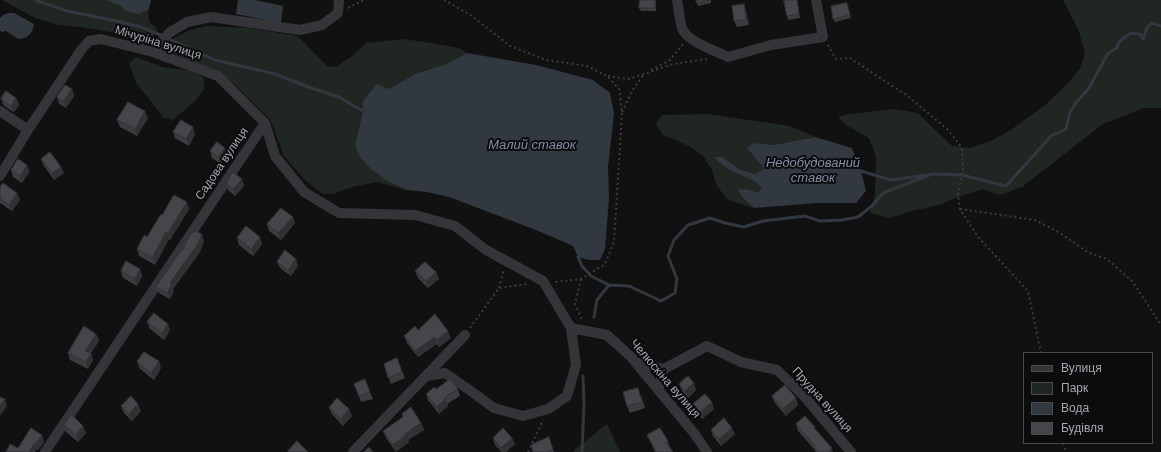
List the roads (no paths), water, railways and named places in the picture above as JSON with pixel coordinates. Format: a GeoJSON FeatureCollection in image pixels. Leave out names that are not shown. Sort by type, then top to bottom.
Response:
{"type":"FeatureCollection","features":[{"type":"Feature","properties":{"kind":"street"},"geometry":{"type":"LineString","coordinates":[[153,52],[169,33],[187,22],[211,17],[300,30],[322,25],[338,13],[339,0]]}},
{"type":"Feature","properties":{"kind":"street"},"geometry":{"type":"LineString","coordinates":[[677,0],[682,28],[685,34],[703,46],[728,57],[771,45],[823,37],[816,0]]}},
{"type":"Feature","properties":{"kind":"street","name":"Мічуріна вулиця"},"geometry":{"type":"LineString","coordinates":[[0,176],[28,130],[77,56],[89,41],[101,38],[153,52],[218,76],[265,123]]}},
{"type":"Feature","properties":{"kind":"street"},"geometry":{"type":"LineString","coordinates":[[0,112],[28,130]]}},
{"type":"Feature","properties":{"kind":"street","name":"Садова вулиця"},"geometry":{"type":"LineString","coordinates":[[265,123],[275,156],[304,192],[339,213],[415,215],[455,226],[486,250],[543,281],[571,328]]}},
{"type":"Feature","properties":{"kind":"street","name":"Садова вулиця"},"geometry":{"type":"LineString","coordinates":[[46,452],[265,123]]}},
{"type":"Feature","properties":{"kind":"street"},"geometry":{"type":"LineString","coordinates":[[427,376],[445,373],[494,408],[522,416],[548,409],[566,396],[576,364],[571,328]]}},
{"type":"Feature","properties":{"kind":"street","name":"Челюскіна вулиця"},"geometry":{"type":"LineString","coordinates":[[571,328],[607,335],[632,357],[694,433],[707,452]]}},
{"type":"Feature","properties":{"kind":"street"},"geometry":{"type":"LineString","coordinates":[[353,452],[465,335]]}},
{"type":"Feature","properties":{"kind":"street","name":"Прудна вулиця"},"geometry":{"type":"LineString","coordinates":[[664,368],[707,346],[741,362],[777,370],[804,396],[851,452]]}},
{"type":"Feature","properties":{"kind":"street"},"geometry":{"type":"LineString","coordinates":[[637,363],[664,368],[658,390]]}},
{"type":"Feature","properties":{"kind":"water"},"geometry":{"type":"Polygon","coordinates":[[[107,0],[151,0],[149,9],[139,14],[125,11],[119,5],[107,0]]]}},
{"type":"Feature","properties":{"kind":"water"},"geometry":{"type":"Polygon","coordinates":[[[238,0],[255,0],[283,6],[281,23],[236,14],[238,0]]]}},
{"type":"Feature","properties":{"kind":"water"},"geometry":{"type":"Polygon","coordinates":[[[9,13],[14,13],[34,24],[29,35],[18,39],[6,31],[2,32],[0,30],[0,18],[9,13]]]}},
{"type":"Feature","properties":{"kind":"water","name":"Малий ставок"},"geometry":{"type":"Polygon","coordinates":[[[467,53],[536,65],[593,80],[610,93],[614,113],[608,167],[609,198],[605,249],[600,260],[589,260],[578,257],[573,246],[536,230],[449,197],[427,192],[406,190],[386,180],[371,169],[361,158],[355,146],[363,111],[363,101],[377,84],[389,89],[415,74],[446,64],[467,53]]]}},
{"type":"Feature","properties":{"kind":"water","name":"Недобудований ставок"},"geometry":{"type":"Polygon","coordinates":[[[815,137],[852,148],[861,171],[866,191],[856,203],[816,203],[754,208],[743,198],[738,190],[747,189],[758,193],[762,188],[754,181],[727,169],[714,157],[723,157],[739,169],[755,174],[764,169],[747,148],[754,143],[774,145],[815,137]]]}},
{"type":"Feature","properties":{"kind":"waterway"},"geometry":{"type":"LineString","coordinates":[[35,0],[67,11],[141,27],[163,36]]}},
{"type":"Feature","properties":{"kind":"waterway"},"geometry":{"type":"LineString","coordinates":[[578,257],[582,266],[591,276],[609,285],[629,286],[661,301],[675,293],[677,279],[668,256],[674,240],[688,225],[710,218],[744,227],[763,221],[805,216],[820,221],[842,220],[858,217],[872,206],[883,193],[932,174],[962,175],[1006,186],[1051,136],[1066,129],[1070,112],[1089,88],[1108,53],[1117,48],[1119,42],[1131,33],[1140,34],[1143,39],[1147,28],[1152,23],[1161,26]]}},
{"type":"Feature","properties":{"kind":"waterway"},"geometry":{"type":"LineString","coordinates":[[167,38],[215,60],[275,74],[339,97],[363,111]]}},
{"type":"Feature","properties":{"kind":"waterway"},"geometry":{"type":"LineString","coordinates":[[861,171],[891,180],[926,175]]}},
{"type":"Feature","properties":{"kind":"waterway"},"geometry":{"type":"LineString","coordinates":[[594,317],[597,300],[609,285]]}},
{"type":"Feature","properties":{"kind":"waterway"},"geometry":{"type":"LineString","coordinates":[[582,452],[584,404],[583,376]]}}]}
